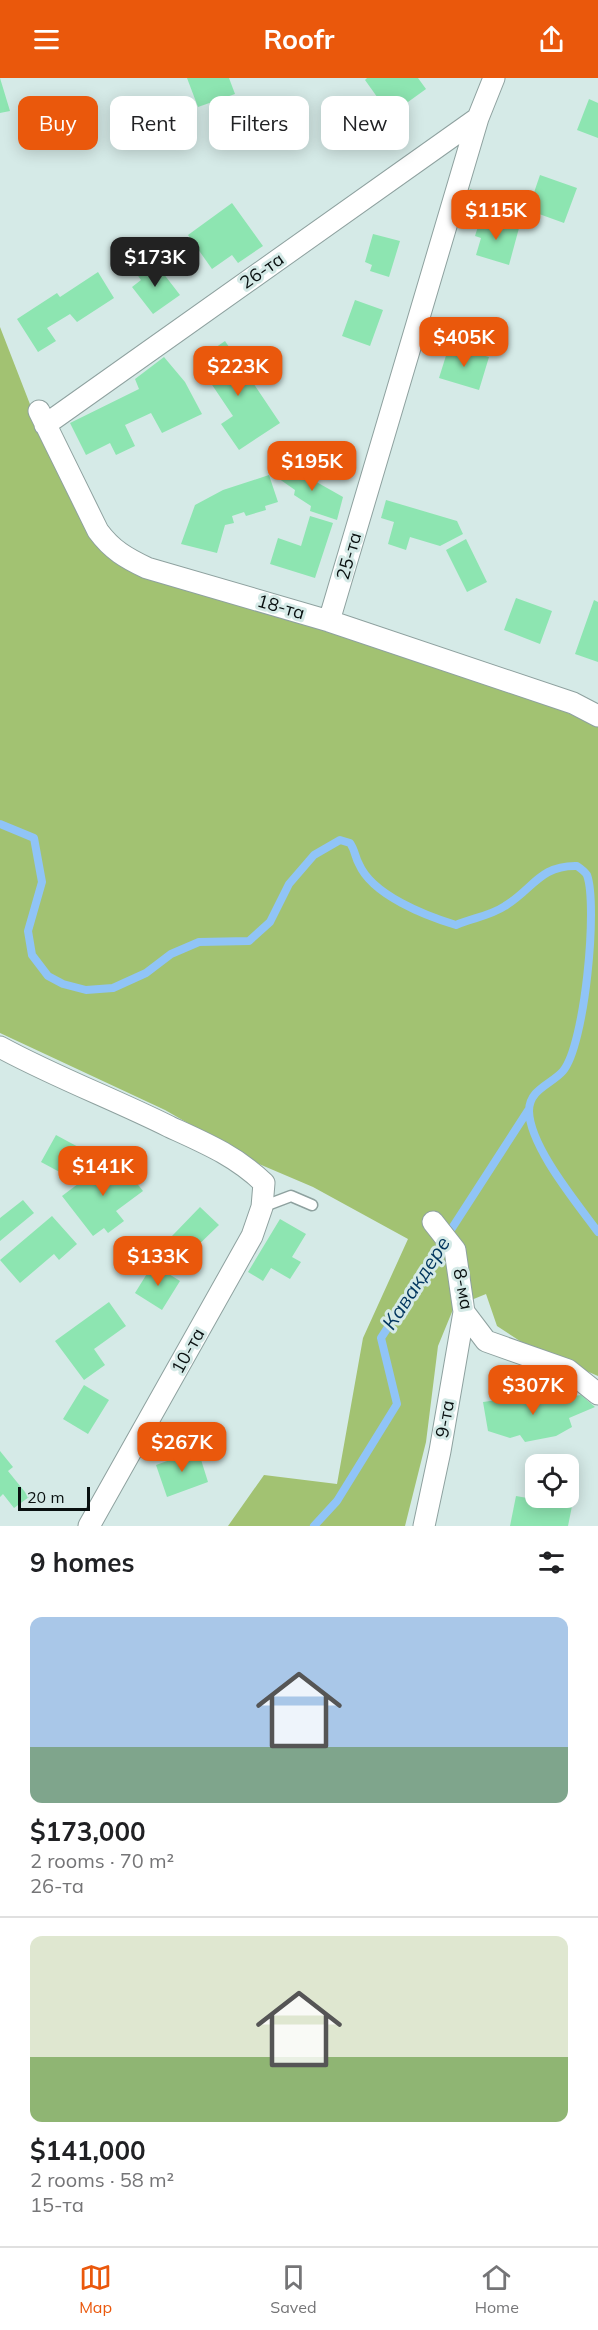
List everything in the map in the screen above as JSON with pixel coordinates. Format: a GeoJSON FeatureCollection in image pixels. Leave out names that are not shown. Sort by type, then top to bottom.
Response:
{"type":"FeatureCollection","features":[{"type":"Feature","properties":{"kind":"street","name":"25-та"},"geometry":{"type":"LineString","coordinates":[[329,621],[478,118],[494,78]]}},
{"type":"Feature","properties":{"kind":"street","name":"26-та"},"geometry":{"type":"LineString","coordinates":[[42,418],[478,118]]}},
{"type":"Feature","properties":{"kind":"street","name":"18-та"},"geometry":{"type":"LineString","coordinates":[[42,418],[98,531],[110,547],[125,558],[147,568],[329,621],[573,703],[598,716]]}},
{"type":"Feature","properties":{"kind":"street","name":"10-та"},"geometry":{"type":"LineString","coordinates":[[0,1047],[35,1066],[147,1115],[233,1157],[264,1183],[261,1207],[252,1236],[89,1526]]}},
{"type":"Feature","properties":{"kind":"street","name":"8-ма"},"geometry":{"type":"LineString","coordinates":[[433,1222],[455,1250],[464,1312],[486,1341],[567,1370],[598,1394]]}},
{"type":"Feature","properties":{"kind":"street","name":"9-та"},"geometry":{"type":"LineString","coordinates":[[424,1526],[440,1451],[464,1312]]}},
{"type":"Feature","properties":{"kind":"lane"},"geometry":{"type":"LineString","coordinates":[[261,1207],[291,1196],[312,1205]]}},
{"type":"Feature","properties":{"kind":"green space"},"geometry":{"type":"Polygon","coordinates":[[[0,327],[33,412],[104,551],[531,697],[598,726],[598,1376],[526,1345],[497,1326],[486,1294],[454,1307],[438,1346],[426,1442],[405,1526],[228,1526],[264,1475],[337,1484],[363,1338],[408,1239],[313,1187],[259,1164],[165,1110],[0,1033],[0,327]]]}},
{"type":"Feature","properties":{"kind":"building"},"geometry":{"type":"Polygon","coordinates":[[[0,78],[10,111],[0,113],[0,78]]]}},
{"type":"Feature","properties":{"kind":"building"},"geometry":{"type":"Polygon","coordinates":[[[187,78],[229,78],[235,94],[209,96],[209,103],[198,107],[197,96],[194,96],[187,78]]]}},
{"type":"Feature","properties":{"kind":"building"},"geometry":{"type":"Polygon","coordinates":[[[367,78],[418,78],[426,89],[409,101],[409,96],[376,96],[365,80],[367,78]]]}},
{"type":"Feature","properties":{"kind":"building"},"geometry":{"type":"Polygon","coordinates":[[[589,99],[598,103],[598,138],[577,130],[589,99]]]}},
{"type":"Feature","properties":{"kind":"building"},"geometry":{"type":"Polygon","coordinates":[[[540,175],[577,188],[564,223],[528,210],[540,175]]]}},
{"type":"Feature","properties":{"kind":"building"},"geometry":{"type":"Polygon","coordinates":[[[470,189],[503,201],[498,216],[464,205],[470,189]]]}},
{"type":"Feature","properties":{"kind":"building"},"geometry":{"type":"Polygon","coordinates":[[[232,203],[263,246],[238,263],[232,255],[212,269],[188,235],[232,203]]]}},
{"type":"Feature","properties":{"kind":"building"},"geometry":{"type":"Polygon","coordinates":[[[481,217],[519,228],[509,265],[476,255],[481,238],[475,236],[481,217]]]}},
{"type":"Feature","properties":{"kind":"building"},"geometry":{"type":"Polygon","coordinates":[[[373,234],[400,241],[389,277],[370,271],[372,265],[365,262],[373,234]]]}},
{"type":"Feature","properties":{"kind":"building"},"geometry":{"type":"Polygon","coordinates":[[[153,260],[180,295],[153,314],[132,287],[141,280],[136,273],[153,260]]]}},
{"type":"Feature","properties":{"kind":"building"},"geometry":{"type":"Polygon","coordinates":[[[98,272],[114,298],[77,322],[70,314],[47,328],[56,341],[38,352],[17,319],[57,293],[60,297],[98,272]]]}},
{"type":"Feature","properties":{"kind":"building"},"geometry":{"type":"Polygon","coordinates":[[[355,300],[383,310],[370,346],[342,336],[355,300]]]}},
{"type":"Feature","properties":{"kind":"building"},"geometry":{"type":"Polygon","coordinates":[[[225,341],[280,423],[239,450],[221,424],[233,416],[196,361],[225,341]]]}},
{"type":"Feature","properties":{"kind":"building"},"geometry":{"type":"Polygon","coordinates":[[[449,346],[489,357],[479,390],[439,378],[449,346]]]}},
{"type":"Feature","properties":{"kind":"building"},"geometry":{"type":"Polygon","coordinates":[[[164,357],[185,382],[202,414],[162,433],[151,413],[125,425],[135,446],[116,455],[110,443],[86,455],[70,423],[139,389],[135,379],[164,357]]]}},
{"type":"Feature","properties":{"kind":"building"},"geometry":{"type":"Polygon","coordinates":[[[283,463],[343,497],[337,520],[310,511],[311,506],[294,495],[295,490],[275,476],[283,463]]]}},
{"type":"Feature","properties":{"kind":"building"},"geometry":{"type":"Polygon","coordinates":[[[269,475],[278,502],[265,506],[266,510],[246,516],[244,512],[232,516],[234,523],[225,525],[217,553],[181,544],[195,505],[223,490],[269,475]]]}},
{"type":"Feature","properties":{"kind":"building"},"geometry":{"type":"Polygon","coordinates":[[[386,500],[457,521],[463,534],[440,546],[410,537],[406,550],[388,544],[394,522],[381,518],[386,500]]]}},
{"type":"Feature","properties":{"kind":"building"},"geometry":{"type":"Polygon","coordinates":[[[310,516],[333,523],[315,578],[270,564],[278,538],[301,546],[310,516]]]}},
{"type":"Feature","properties":{"kind":"building"},"geometry":{"type":"Polygon","coordinates":[[[466,539],[487,582],[467,592],[446,550],[466,539]]]}},
{"type":"Feature","properties":{"kind":"building"},"geometry":{"type":"Polygon","coordinates":[[[516,598],[552,611],[540,644],[504,630],[516,598]]]}},
{"type":"Feature","properties":{"kind":"building"},"geometry":{"type":"Polygon","coordinates":[[[594,600],[598,602],[598,662],[575,654],[594,600]]]}},
{"type":"Feature","properties":{"kind":"building"},"geometry":{"type":"Polygon","coordinates":[[[56,1135],[82,1149],[67,1176],[41,1162],[56,1135]]]}},
{"type":"Feature","properties":{"kind":"building"},"geometry":{"type":"Polygon","coordinates":[[[115,1156],[143,1191],[116,1211],[124,1221],[108,1233],[104,1228],[93,1236],[62,1196],[115,1156]]]}},
{"type":"Feature","properties":{"kind":"building"},"geometry":{"type":"Polygon","coordinates":[[[23,1200],[34,1213],[0,1241],[0,1218],[23,1200]]]}},
{"type":"Feature","properties":{"kind":"building"},"geometry":{"type":"Polygon","coordinates":[[[200,1207],[219,1225],[190,1253],[172,1236],[200,1207]]]}},
{"type":"Feature","properties":{"kind":"building"},"geometry":{"type":"Polygon","coordinates":[[[52,1216],[77,1244],[59,1260],[54,1254],[20,1283],[0,1260],[52,1216]]]}},
{"type":"Feature","properties":{"kind":"building"},"geometry":{"type":"Polygon","coordinates":[[[280,1219],[306,1234],[292,1257],[301,1262],[290,1279],[271,1268],[263,1281],[248,1272],[280,1219]]]}},
{"type":"Feature","properties":{"kind":"building"},"geometry":{"type":"Polygon","coordinates":[[[153,1264],[180,1281],[162,1310],[135,1293],[153,1264]]]}},
{"type":"Feature","properties":{"kind":"building"},"geometry":{"type":"Polygon","coordinates":[[[109,1302],[126,1326],[94,1349],[105,1365],[84,1380],[55,1341],[109,1302]]]}},
{"type":"Feature","properties":{"kind":"building"},"geometry":{"type":"Polygon","coordinates":[[[84,1385],[109,1400],[88,1434],[63,1419],[84,1385]]]}},
{"type":"Feature","properties":{"kind":"building"},"geometry":{"type":"Polygon","coordinates":[[[549,1393],[549,1399],[581,1395],[595,1407],[569,1418],[572,1427],[556,1436],[525,1442],[520,1435],[510,1438],[488,1431],[483,1402],[549,1393]]]}},
{"type":"Feature","properties":{"kind":"building"},"geometry":{"type":"Polygon","coordinates":[[[198,1450],[208,1482],[167,1497],[156,1465],[198,1450]]]}},
{"type":"Feature","properties":{"kind":"building"},"geometry":{"type":"Polygon","coordinates":[[[0,1451],[13,1467],[8,1471],[29,1497],[14,1508],[3,1494],[0,1497],[0,1451]]]}},
{"type":"Feature","properties":{"kind":"building"},"geometry":{"type":"Polygon","coordinates":[[[516,1496],[525,1498],[525,1508],[572,1508],[568,1526],[510,1526],[516,1496]]]}},
{"type":"Feature","properties":{"kind":"waterway","name":"Кавакдере"},"geometry":{"type":"LineString","coordinates":[[0,824],[34,838],[42,882],[28,931],[32,955],[48,976],[63,984],[86,990],[113,988],[146,973],[171,954],[199,942],[249,941],[270,922],[289,884],[314,855],[340,840],[350,843],[366,875],[387,895],[416,910],[456,925],[499,909],[554,869],[577,866],[587,875],[591,915],[587,975],[578,1034],[563,1071],[537,1092],[530,1103],[529,1111],[531,1125],[546,1157],[598,1232]]}},
{"type":"Feature","properties":{"kind":"waterway","name":"Кавакдере"},"geometry":{"type":"LineString","coordinates":[[314,1526],[337,1501],[397,1404],[381,1338],[529,1109]]}}]}
